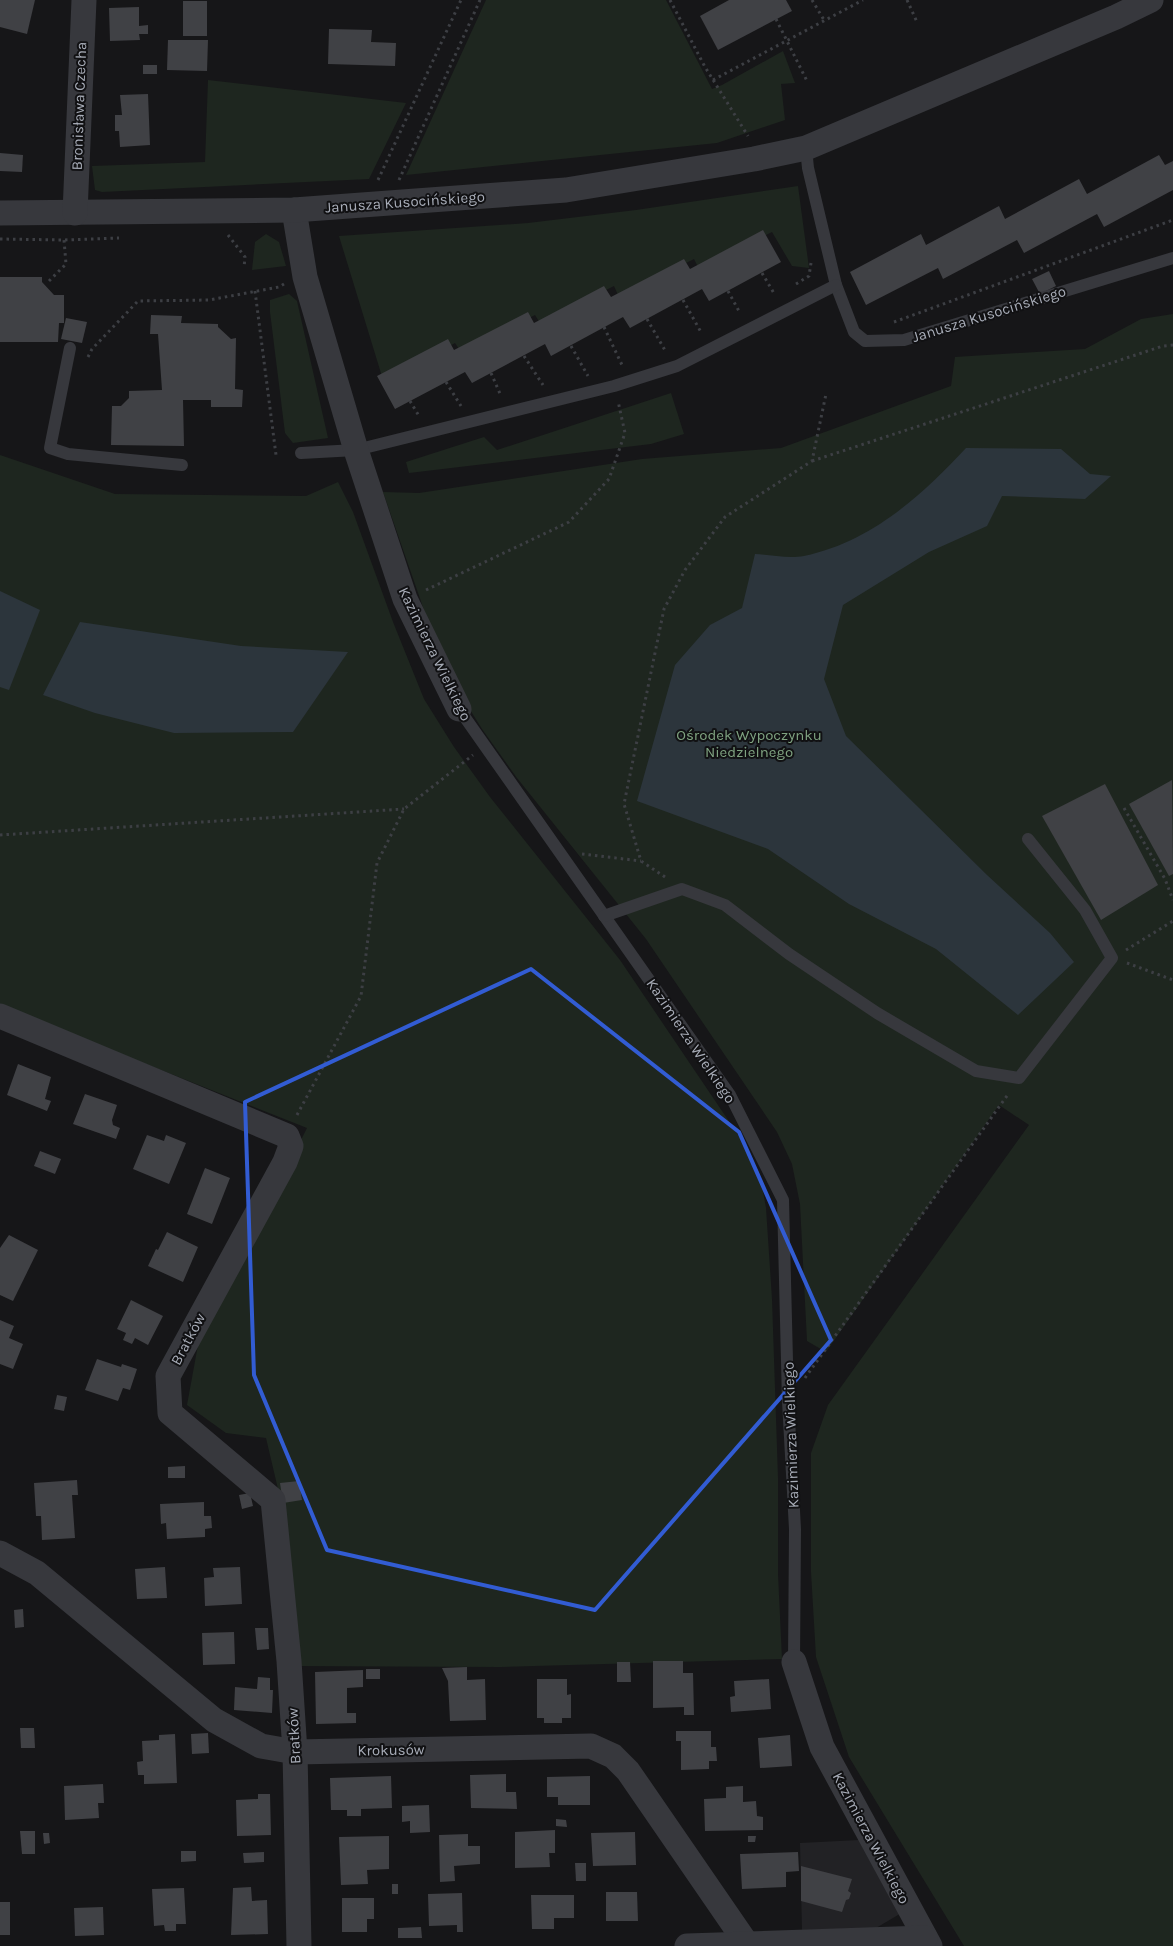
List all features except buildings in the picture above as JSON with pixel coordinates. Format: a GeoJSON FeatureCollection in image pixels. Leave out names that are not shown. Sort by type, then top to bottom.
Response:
{"type":"FeatureCollection","features":[{"type":"Feature","properties":{"kind":"street","name":"Bronisława Czecha"},"geometry":{"type":"LineString","coordinates":[[75,213],[84,0]]}},
{"type":"Feature","properties":{"kind":"street","name":"Janusza Kusocińskiego"},"geometry":{"type":"LineString","coordinates":[[0,213],[294,210],[566,190],[754,159],[806,148],[1116,17],[1151,0]]}},
{"type":"Feature","properties":{"kind":"street","name":"Kazimierza Wielkiego"},"geometry":{"type":"LineString","coordinates":[[294,210],[305,277],[356,450],[405,600],[459,709]]}},
{"type":"Feature","properties":{"kind":"street"},"geometry":{"type":"LineString","coordinates":[[0,1016],[286,1136]]}},
{"type":"Feature","properties":{"kind":"street","name":"Bratków"},"geometry":{"type":"LineString","coordinates":[[286,1136],[291,1146],[285,1162],[168,1376],[170,1413],[273,1500],[289,1661],[295,1752],[299,1946]]}},
{"type":"Feature","properties":{"kind":"street","name":"Krokusów"},"geometry":{"type":"LineString","coordinates":[[0,1553],[37,1573],[214,1720],[262,1746],[295,1752],[591,1746],[613,1756],[628,1771],[747,1944]]}},
{"type":"Feature","properties":{"kind":"street","name":"Kazimierza Wielkiego"},"geometry":{"type":"LineString","coordinates":[[794,1662],[822,1747],[928,1942]]}},
{"type":"Feature","properties":{"kind":"street"},"geometry":{"type":"LineString","coordinates":[[687,1946],[928,1942]]}},
{"type":"Feature","properties":{"kind":"lane","name":"Janusza Kusocińskiego"},"geometry":{"type":"LineString","coordinates":[[806,148],[808,168],[836,285],[854,332],[865,341],[904,340],[1173,258]]}},
{"type":"Feature","properties":{"kind":"lane"},"geometry":{"type":"LineString","coordinates":[[301,453],[356,450],[614,386],[677,366],[836,285]]}},
{"type":"Feature","properties":{"kind":"lane"},"geometry":{"type":"LineString","coordinates":[[70,348],[50,448],[68,454],[182,465]]}},
{"type":"Feature","properties":{"kind":"lane","name":"Kazimierza Wielkiego"},"geometry":{"type":"LineString","coordinates":[[459,709],[730,1095],[783,1200],[788,1401],[795,1529],[794,1662]]}},
{"type":"Feature","properties":{"kind":"lane"},"geometry":{"type":"LineString","coordinates":[[604,916],[682,889],[725,905],[789,954],[877,1012],[976,1071],[1019,1078],[1112,958],[1085,910],[1028,839]]}},
{"type":"Feature","properties":{"kind":"path"},"geometry":{"type":"LineString","coordinates":[[383,183],[376,184],[461,0]]}},
{"type":"Feature","properties":{"kind":"path"},"geometry":{"type":"LineString","coordinates":[[398,182],[480,0]]}},
{"type":"Feature","properties":{"kind":"path"},"geometry":{"type":"LineString","coordinates":[[670,0],[713,80],[750,140],[741,142]]}},
{"type":"Feature","properties":{"kind":"path"},"geometry":{"type":"LineString","coordinates":[[812,0],[824,20]]}},
{"type":"Feature","properties":{"kind":"path"},"geometry":{"type":"LineString","coordinates":[[713,80],[786,39],[862,0]]}},
{"type":"Feature","properties":{"kind":"path"},"geometry":{"type":"LineString","coordinates":[[907,0],[917,22]]}},
{"type":"Feature","properties":{"kind":"path"},"geometry":{"type":"LineString","coordinates":[[776,19],[808,81]]}},
{"type":"Feature","properties":{"kind":"path"},"geometry":{"type":"LineString","coordinates":[[390,183],[407,182]]}},
{"type":"Feature","properties":{"kind":"path"},"geometry":{"type":"LineString","coordinates":[[890,323],[1173,220]]}},
{"type":"Feature","properties":{"kind":"path"},"geometry":{"type":"LineString","coordinates":[[226,232],[245,257],[244,268]]}},
{"type":"Feature","properties":{"kind":"path"},"geometry":{"type":"LineString","coordinates":[[49,281],[66,264],[64,240]]}},
{"type":"Feature","properties":{"kind":"path"},"geometry":{"type":"LineString","coordinates":[[789,287],[809,276],[811,265],[809,255]]}},
{"type":"Feature","properties":{"kind":"path"},"geometry":{"type":"LineString","coordinates":[[762,273],[775,295]]}},
{"type":"Feature","properties":{"kind":"path"},"geometry":{"type":"LineString","coordinates":[[83,366],[92,349],[138,301],[209,300],[278,287]]}},
{"type":"Feature","properties":{"kind":"path"},"geometry":{"type":"LineString","coordinates":[[255,291],[276,455]]}},
{"type":"Feature","properties":{"kind":"path"},"geometry":{"type":"LineString","coordinates":[[728,291],[740,313]]}},
{"type":"Feature","properties":{"kind":"path"},"geometry":{"type":"LineString","coordinates":[[766,299],[782,291]]}},
{"type":"Feature","properties":{"kind":"path"},"geometry":{"type":"LineString","coordinates":[[683,300],[702,334]]}},
{"type":"Feature","properties":{"kind":"path"},"geometry":{"type":"LineString","coordinates":[[732,317],[749,309]]}},
{"type":"Feature","properties":{"kind":"path"},"geometry":{"type":"LineString","coordinates":[[647,319],[666,353]]}},
{"type":"Feature","properties":{"kind":"path"},"geometry":{"type":"LineString","coordinates":[[604,327],[622,366]]}},
{"type":"Feature","properties":{"kind":"path"},"geometry":{"type":"LineString","coordinates":[[695,338],[710,330]]}},
{"type":"Feature","properties":{"kind":"path"},"geometry":{"type":"LineString","coordinates":[[641,861],[624,804],[664,609],[685,570],[725,517],[812,461],[1163,346],[1173,345]]}},
{"type":"Feature","properties":{"kind":"path"},"geometry":{"type":"LineString","coordinates":[[571,346],[588,377]]}},
{"type":"Feature","properties":{"kind":"path"},"geometry":{"type":"LineString","coordinates":[[658,356],[673,349]]}},
{"type":"Feature","properties":{"kind":"path"},"geometry":{"type":"LineString","coordinates":[[524,356],[546,390]]}},
{"type":"Feature","properties":{"kind":"path"},"geometry":{"type":"LineString","coordinates":[[614,368],[629,364]]}},
{"type":"Feature","properties":{"kind":"path"},"geometry":{"type":"LineString","coordinates":[[491,373],[505,403]]}},
{"type":"Feature","properties":{"kind":"path"},"geometry":{"type":"LineString","coordinates":[[580,379],[597,374]]}},
{"type":"Feature","properties":{"kind":"path"},"geometry":{"type":"LineString","coordinates":[[446,382],[462,407]]}},
{"type":"Feature","properties":{"kind":"path"},"geometry":{"type":"LineString","coordinates":[[405,600],[569,522],[609,479],[626,434],[614,386]]}},
{"type":"Feature","properties":{"kind":"path"},"geometry":{"type":"LineString","coordinates":[[812,461],[826,394]]}},
{"type":"Feature","properties":{"kind":"path"},"geometry":{"type":"LineString","coordinates":[[286,1136],[360,996],[377,863],[404,809],[484,747]]}},
{"type":"Feature","properties":{"kind":"path"},"geometry":{"type":"LineString","coordinates":[[1124,808],[1165,879],[1173,900]]}},
{"type":"Feature","properties":{"kind":"path"},"geometry":{"type":"LineString","coordinates":[[0,836],[404,809]]}},
{"type":"Feature","properties":{"kind":"path"},"geometry":{"type":"LineString","coordinates":[[558,852],[641,861],[682,889]]}},
{"type":"Feature","properties":{"kind":"path"},"geometry":{"type":"LineString","coordinates":[[1112,958],[1173,921]]}},
{"type":"Feature","properties":{"kind":"path"},"geometry":{"type":"LineString","coordinates":[[1112,958],[1173,980]]}},
{"type":"Feature","properties":{"kind":"path"},"geometry":{"type":"LineString","coordinates":[[788,1401],[1019,1078]]}},
{"type":"Feature","properties":{"kind":"highlighted area"},"geometry":{"type":"Polygon","coordinates":[[[531,969],[739,1132],[831,1340],[595,1610],[327,1550],[254,1375],[245,1102],[531,969]]]}},
{"type":"Feature","properties":{"kind":"shaded area"},"geometry":{"type":"Polygon","coordinates":[[[966,448],[1061,449],[1090,474],[1111,476],[1085,499],[1002,496],[987,526],[929,552],[843,605],[824,679],[846,736],[987,875],[1050,933],[1074,962],[1018,1015],[936,949],[849,904],[768,849],[637,801],[675,665],[710,625],[742,608],[755,554],[798,557],[828,549],[851,540],[873,528],[913,500],[966,448]]]}},
{"type":"Feature","properties":{"kind":"shaded area"},"geometry":{"type":"Polygon","coordinates":[[[0,591],[40,610],[9,690],[0,687],[0,591]]]}},
{"type":"Feature","properties":{"kind":"shaded area"},"geometry":{"type":"Polygon","coordinates":[[[80,622],[241,646],[348,652],[293,732],[174,733],[95,713],[43,695],[80,622]]]}},
{"type":"Feature","properties":{"kind":"shaded area"},"geometry":{"type":"Polygon","coordinates":[[[859,1840],[903,1912],[876,1928],[802,1930],[800,1843],[859,1840]]]}},
{"type":"Feature","properties":{"kind":"green space"},"geometry":{"type":"Polygon","coordinates":[[[486,0],[666,0],[712,89],[783,51],[795,83],[781,84],[785,120],[717,143],[406,175],[486,0]]]}},
{"type":"Feature","properties":{"kind":"green space"},"geometry":{"type":"Polygon","coordinates":[[[208,80],[406,103],[369,179],[102,192],[95,190],[92,166],[205,162],[208,80]]]}},
{"type":"Feature","properties":{"kind":"green space"},"geometry":{"type":"Polygon","coordinates":[[[798,186],[809,268],[792,266],[772,232],[699,269],[694,259],[619,297],[614,286],[540,323],[535,315],[461,352],[455,343],[384,383],[339,236],[528,223],[636,210],[798,186]]]}},
{"type":"Feature","properties":{"kind":"green space"},"geometry":{"type":"Polygon","coordinates":[[[266,234],[279,242],[286,266],[252,270],[255,242],[266,234]]]}},
{"type":"Feature","properties":{"kind":"green space"},"geometry":{"type":"Polygon","coordinates":[[[289,294],[297,301],[328,438],[293,443],[285,433],[270,300],[289,294]]]}},
{"type":"Feature","properties":{"kind":"green space","name":"Ośrodek Wypoczynku Niedzielnego"},"geometry":{"type":"Polygon","coordinates":[[[1173,314],[1173,1946],[964,1946],[849,1757],[816,1657],[811,1572],[811,1453],[828,1405],[1029,1125],[999,1105],[826,1352],[807,1341],[800,1204],[792,1164],[777,1132],[646,939],[517,778],[482,729],[454,684],[424,610],[383,492],[419,493],[642,459],[781,448],[951,386],[955,357],[1085,349],[1141,319],[1173,314]]]}},
{"type":"Feature","properties":{"kind":"green space"},"geometry":{"type":"Polygon","coordinates":[[[671,393],[684,434],[651,444],[409,473],[406,462],[484,437],[497,450],[671,393]]]}},
{"type":"Feature","properties":{"kind":"green space"},"geometry":{"type":"Polygon","coordinates":[[[0,455],[115,494],[306,496],[338,482],[353,512],[393,622],[424,699],[454,747],[490,797],[620,960],[747,1148],[760,1175],[766,1208],[772,1299],[778,1478],[778,1574],[782,1659],[501,1667],[293,1666],[282,1506],[266,1438],[226,1433],[187,1405],[198,1345],[307,1128],[0,1006],[0,455]]]}}]}
